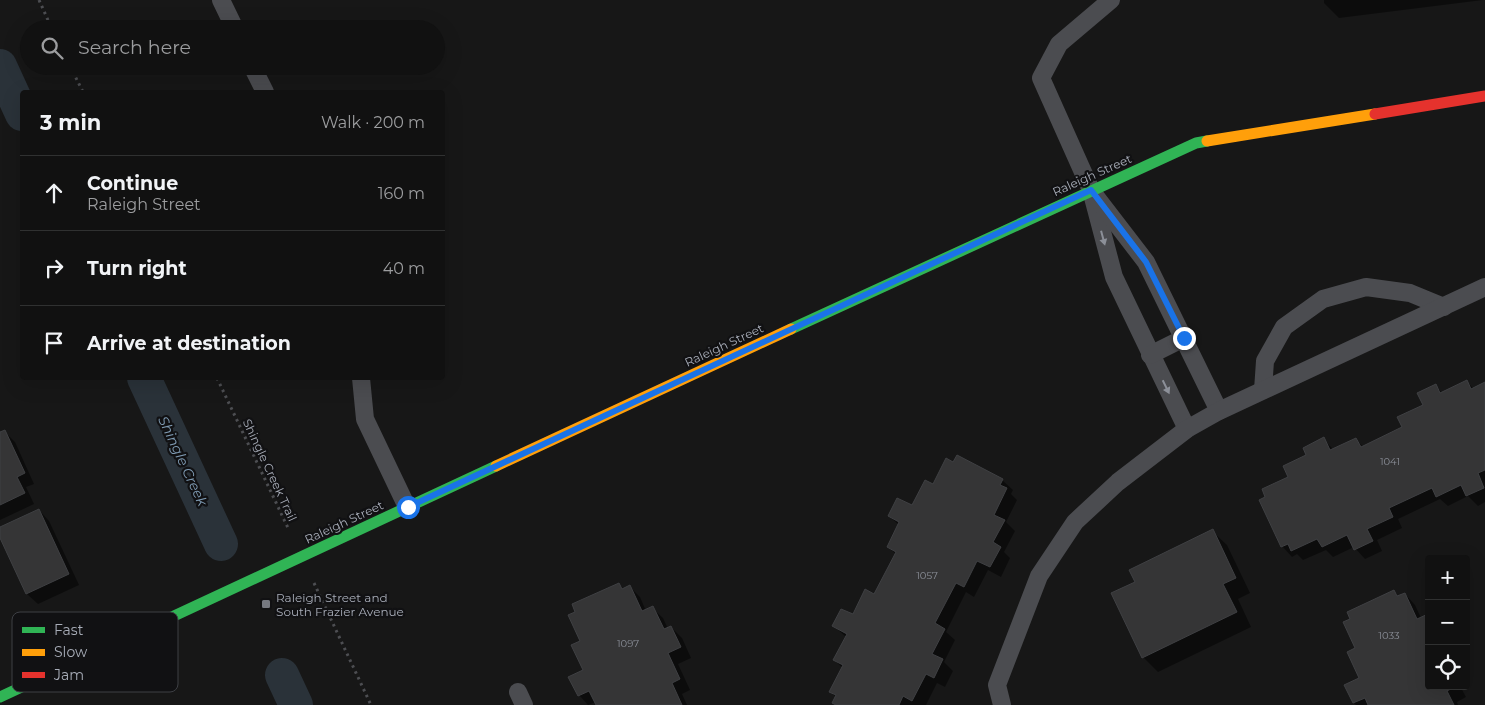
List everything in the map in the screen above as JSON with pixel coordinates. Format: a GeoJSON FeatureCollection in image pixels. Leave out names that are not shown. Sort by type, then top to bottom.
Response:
{"type":"FeatureCollection","features":[{"type":"Feature","properties":{"kind":"street","name":"Raleigh Street"},"geometry":{"type":"LineString","coordinates":[[178,614],[1196,143],[1485,96]]}},
{"type":"Feature","properties":{"kind":"street","name":"Raleigh Street"},"geometry":{"type":"LineString","coordinates":[[0,697],[12,691]]}},
{"type":"Feature","properties":{"kind":"lane"},"geometry":{"type":"LineString","coordinates":[[221,0],[231,20]]}},
{"type":"Feature","properties":{"kind":"lane"},"geometry":{"type":"LineString","coordinates":[[1111,0],[1059,44],[1041,78],[1091,190],[1114,277],[1187,429]]}},
{"type":"Feature","properties":{"kind":"lane"},"geometry":{"type":"LineString","coordinates":[[256,75],[264,90]]}},
{"type":"Feature","properties":{"kind":"lane"},"geometry":{"type":"LineString","coordinates":[[1091,190],[1146,262],[1219,411]]}},
{"type":"Feature","properties":{"kind":"lane"},"geometry":{"type":"LineString","coordinates":[[1263,390],[1265,361],[1284,327],[1323,299],[1366,287],[1410,293],[1444,307]]}},
{"type":"Feature","properties":{"kind":"lane"},"geometry":{"type":"LineString","coordinates":[[1002,705],[997,684],[1039,576],[1075,522],[1118,482],[1187,429],[1219,411],[1485,288]]}},
{"type":"Feature","properties":{"kind":"lane"},"geometry":{"type":"LineString","coordinates":[[1150,355],[1184,338]]}},
{"type":"Feature","properties":{"kind":"lane"},"geometry":{"type":"LineString","coordinates":[[361,380],[365,419],[408,507]]}},
{"type":"Feature","properties":{"kind":"path"},"geometry":{"type":"LineString","coordinates":[[39,0],[48,20]]}},
{"type":"Feature","properties":{"kind":"path"},"geometry":{"type":"LineString","coordinates":[[74,75],[81,90]]}},
{"type":"Feature","properties":{"kind":"path","name":"Shingle Creek Trail"},"geometry":{"type":"LineString","coordinates":[[218,380],[290,531]]}},
{"type":"Feature","properties":{"kind":"path"},"geometry":{"type":"LineString","coordinates":[[311,576],[372,705]]}},
{"type":"Feature","properties":{"kind":"building"},"geometry":{"type":"Polygon","coordinates":[[[1467,380],[1471,389],[1485,382],[1485,470],[1478,473],[1484,488],[1466,496],[1461,485],[1436,497],[1432,488],[1389,508],[1393,517],[1367,529],[1373,541],[1354,550],[1347,535],[1322,547],[1317,539],[1291,551],[1288,544],[1281,547],[1259,500],[1265,497],[1262,489],[1288,477],[1283,466],[1306,455],[1303,448],[1324,437],[1330,450],[1356,438],[1361,447],[1402,427],[1397,417],[1423,405],[1417,393],[1436,384],[1440,393],[1467,380]]]}},
{"type":"Feature","properties":{"kind":"building"},"geometry":{"type":"Polygon","coordinates":[[[5,430],[25,473],[17,477],[25,493],[0,505],[0,432],[5,430]]]}},
{"type":"Feature","properties":{"kind":"building"},"geometry":{"type":"Polygon","coordinates":[[[957,455],[1003,479],[1000,485],[1007,488],[994,515],[1005,520],[993,542],[1001,547],[990,567],[977,561],[964,587],[956,583],[935,623],[945,629],[932,654],[943,659],[934,678],[926,674],[912,701],[903,696],[899,705],[836,705],[832,703],[836,695],[829,692],[843,665],[833,660],[847,634],[832,626],[841,609],[853,614],[865,589],[874,594],[896,552],[887,547],[899,522],[888,516],[897,498],[912,505],[925,480],[933,484],[946,458],[953,462],[957,455]]]}},
{"type":"Feature","properties":{"kind":"building"},"geometry":{"type":"Polygon","coordinates":[[[39,509],[69,574],[26,594],[0,538],[0,527],[39,509]]]}},
{"type":"Feature","properties":{"kind":"building"},"geometry":{"type":"Polygon","coordinates":[[[1213,529],[1236,578],[1223,584],[1237,612],[1142,658],[1111,593],[1135,582],[1129,570],[1213,529]]]}},
{"type":"Feature","properties":{"kind":"building"},"geometry":{"type":"Polygon","coordinates":[[[619,583],[622,589],[630,585],[642,611],[653,606],[664,629],[671,626],[681,647],[668,653],[680,679],[672,683],[682,705],[596,705],[589,691],[578,696],[568,677],[583,670],[571,645],[580,641],[568,615],[575,612],[572,604],[619,583]]]}},
{"type":"Feature","properties":{"kind":"building"},"geometry":{"type":"Polygon","coordinates":[[[1394,590],[1397,596],[1405,593],[1417,619],[1425,615],[1425,690],[1449,690],[1447,691],[1454,705],[1368,705],[1365,698],[1353,703],[1344,685],[1359,678],[1347,652],[1355,648],[1343,622],[1350,619],[1347,612],[1394,590]]]}},
{"type":"Feature","properties":{"kind":"waterway","name":"Shingle Creek"},"geometry":{"type":"LineString","coordinates":[[0,66],[20,110]]}},
{"type":"Feature","properties":{"kind":"waterway","name":"Shingle Creek"},"geometry":{"type":"LineString","coordinates":[[145,380],[221,544]]}},
{"type":"Feature","properties":{"kind":"waterway","name":"Shingle Creek"},"geometry":{"type":"LineString","coordinates":[[282,675],[296,705]]}},
{"type":"Feature","properties":{"kind":"traffic: fast"},"geometry":{"type":"LineString","coordinates":[[791,329],[1196,143],[1207,141]]}},
{"type":"Feature","properties":{"kind":"traffic: fast"},"geometry":{"type":"LineString","coordinates":[[178,614],[496,466]]}},
{"type":"Feature","properties":{"kind":"traffic: fast"},"geometry":{"type":"LineString","coordinates":[[0,697],[12,691]]}},
{"type":"Feature","properties":{"kind":"traffic: slow"},"geometry":{"type":"LineString","coordinates":[[1207,141],[1375,114]]}},
{"type":"Feature","properties":{"kind":"traffic: slow"},"geometry":{"type":"LineString","coordinates":[[496,466],[791,329]]}},
{"type":"Feature","properties":{"kind":"traffic: jam"},"geometry":{"type":"LineString","coordinates":[[1375,114],[1485,96]]}},
{"type":"Feature","properties":{"kind":"place","name":"Raleigh Street and South Frazier Avenue"},"geometry":{"type":"Point","coordinates":[266,604]}},
{"type":"Feature","properties":{"kind":"route"},"geometry":{"type":"LineString","coordinates":[[408,507],[1091,190],[1146,262],[1184,338]]}}]}
